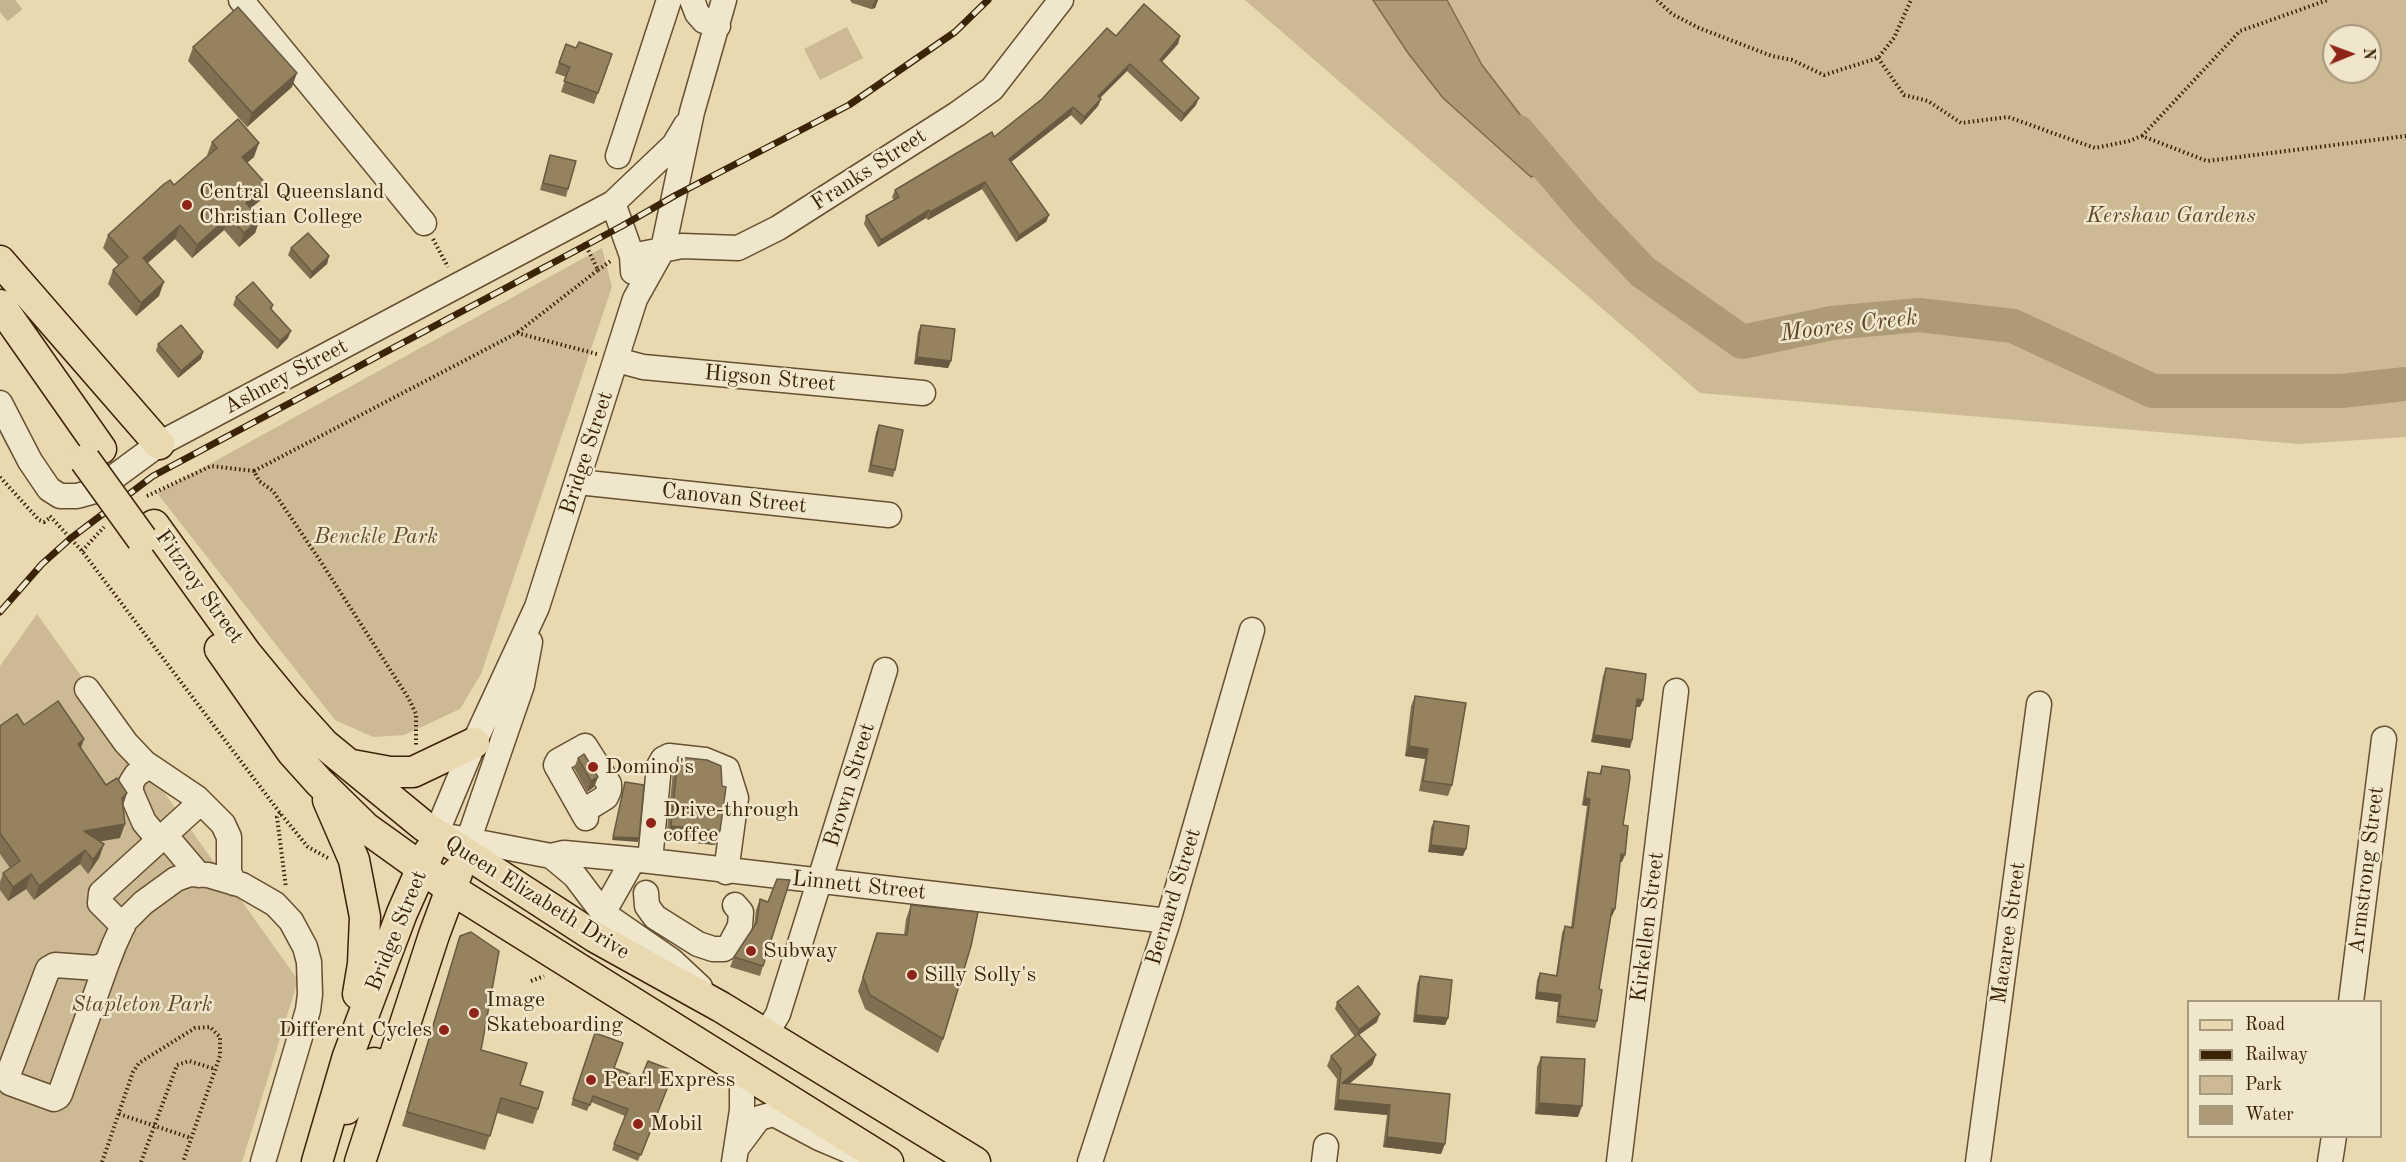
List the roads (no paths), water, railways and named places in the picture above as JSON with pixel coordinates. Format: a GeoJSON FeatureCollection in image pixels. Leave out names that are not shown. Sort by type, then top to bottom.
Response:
{"type":"FeatureCollection","features":[{"type":"Feature","properties":{"kind":"main road"},"geometry":{"type":"LineString","coordinates":[[0,261],[159,444]]}},
{"type":"Feature","properties":{"kind":"main road","name":"Fitzroy Street"},"geometry":{"type":"LineString","coordinates":[[0,305],[93,455]]}},
{"type":"Feature","properties":{"kind":"main road","name":"Fitzroy Street"},"geometry":{"type":"LineString","coordinates":[[0,338],[93,455],[148,532],[266,716],[319,783],[366,828],[422,869]]}},
{"type":"Feature","properties":{"kind":"main road","name":"Fitzroy Street"},"geometry":{"type":"LineString","coordinates":[[148,532],[253,662],[324,744],[436,834]]}},
{"type":"Feature","properties":{"kind":"main road"},"geometry":{"type":"LineString","coordinates":[[349,764],[390,772],[413,772],[474,743]]}},
{"type":"Feature","properties":{"kind":"main road"},"geometry":{"type":"LineString","coordinates":[[319,783],[354,860],[365,917],[363,964],[348,1056]]}},
{"type":"Feature","properties":{"kind":"main road","name":"Queen Elizabeth Drive"},"geometry":{"type":"LineString","coordinates":[[436,834],[466,846],[595,937],[721,1007],[975,1162]]}},
{"type":"Feature","properties":{"kind":"main road","name":"Bridge Street"},"geometry":{"type":"LineString","coordinates":[[318,1162],[348,1056],[402,913],[436,834]]}},
{"type":"Feature","properties":{"kind":"main road","name":"Bridge Street"},"geometry":{"type":"LineString","coordinates":[[360,1162],[466,846]]}},
{"type":"Feature","properties":{"kind":"main road","name":"Queen Elizabeth Drive"},"geometry":{"type":"LineString","coordinates":[[422,869],[888,1162]]}},
{"type":"Feature","properties":{"kind":"main road"},"geometry":{"type":"LineString","coordinates":[[318,1162],[368,1067],[374,1064],[379,1065],[386,1083]]}},
{"type":"Feature","properties":{"kind":"street"},"geometry":{"type":"LineString","coordinates":[[241,0],[423,223]]}},
{"type":"Feature","properties":{"kind":"street"},"geometry":{"type":"LineString","coordinates":[[618,156],[669,0]]}},
{"type":"Feature","properties":{"kind":"street"},"geometry":{"type":"LineString","coordinates":[[692,0],[697,13],[704,21],[718,26]]}},
{"type":"Feature","properties":{"kind":"street","name":"Bridge Street"},"geometry":{"type":"LineString","coordinates":[[436,834],[474,743],[537,607],[635,299],[663,249],[692,112],[724,0]]}},
{"type":"Feature","properties":{"kind":"street","name":"Franks Street"},"geometry":{"type":"LineString","coordinates":[[632,256],[682,246],[738,248],[778,228],[957,114],[992,89],[1061,0]]}},
{"type":"Feature","properties":{"kind":"street","name":"Bridge Street"},"geometry":{"type":"LineString","coordinates":[[635,299],[632,256],[613,203],[674,145],[684,132],[692,112]]}},
{"type":"Feature","properties":{"kind":"street","name":"Ashney Street"},"geometry":{"type":"LineString","coordinates":[[0,403],[30,461],[49,489],[60,496],[77,496],[95,491],[159,444],[613,203]]}},
{"type":"Feature","properties":{"kind":"street","name":"Higson Street"},"geometry":{"type":"LineString","coordinates":[[617,360],[643,367],[923,393]]}},
{"type":"Feature","properties":{"kind":"street","name":"Canovan Street"},"geometry":{"type":"LineString","coordinates":[[578,482],[890,515]]}},
{"type":"Feature","properties":{"kind":"street","name":"Bridge Street"},"geometry":{"type":"LineString","coordinates":[[466,846],[522,685],[537,607]]}},
{"type":"Feature","properties":{"kind":"street","name":"Bernard Street"},"geometry":{"type":"LineString","coordinates":[[1090,1162],[1168,921],[1252,630]]}},
{"type":"Feature","properties":{"kind":"street","name":"Brown Street"},"geometry":{"type":"LineString","coordinates":[[765,1035],[778,1014],[885,670]]}},
{"type":"Feature","properties":{"kind":"street"},"geometry":{"type":"LineString","coordinates":[[87,689],[126,743],[149,765],[213,811],[229,837],[229,873],[234,883]]}},
{"type":"Feature","properties":{"kind":"street","name":"Kirkellen Street"},"geometry":{"type":"LineString","coordinates":[[1619,1162],[1676,691]]}},
{"type":"Feature","properties":{"kind":"street","name":"Macaree Street"},"geometry":{"type":"LineString","coordinates":[[1978,1162],[2039,704]]}},
{"type":"Feature","properties":{"kind":"street","name":"Armstrong Street"},"geometry":{"type":"LineString","coordinates":[[2351,1000],[2384,739]]}},
{"type":"Feature","properties":{"kind":"street"},"geometry":{"type":"LineString","coordinates":[[603,913],[642,861],[659,766],[663,759],[669,756],[705,760],[727,769],[736,798],[726,872]]}},
{"type":"Feature","properties":{"kind":"street"},"geometry":{"type":"LineString","coordinates":[[149,765],[136,775],[131,783],[131,792],[144,822],[199,874]]}},
{"type":"Feature","properties":{"kind":"street"},"geometry":{"type":"LineString","coordinates":[[123,926],[100,903],[99,897],[201,801]]}},
{"type":"Feature","properties":{"kind":"street","name":"Queen Elizabeth Drive"},"geometry":{"type":"LineString","coordinates":[[466,846],[551,856],[575,876],[603,913],[671,960],[721,1007]]}},
{"type":"Feature","properties":{"kind":"street","name":"Linnett Street"},"geometry":{"type":"LineString","coordinates":[[551,856],[564,853],[642,861],[1168,921]]}},
{"type":"Feature","properties":{"kind":"street"},"geometry":{"type":"LineString","coordinates":[[108,963],[97,968],[55,965],[48,969],[8,1075],[10,1083],[54,1099],[58,1097],[123,926],[142,903],[163,887],[176,879],[199,874],[234,883],[266,897],[282,911],[305,947],[311,978],[310,994],[308,1010],[263,1162]]}},
{"type":"Feature","properties":{"kind":"street"},"geometry":{"type":"LineString","coordinates":[[646,893],[647,906],[655,917],[698,944],[713,949],[724,949],[730,945],[740,926],[741,912],[735,905]]}},
{"type":"Feature","properties":{"kind":"street"},"geometry":{"type":"LineString","coordinates":[[736,1154],[743,1099],[738,1068]]}},
{"type":"Feature","properties":{"kind":"street"},"geometry":{"type":"LineString","coordinates":[[736,1154],[759,1118],[774,1114],[819,1138],[877,1162]]}},
{"type":"Feature","properties":{"kind":"street"},"geometry":{"type":"LineString","coordinates":[[2330,1162],[2334,1138]]}},
{"type":"Feature","properties":{"kind":"water"},"geometry":{"type":"Polygon","coordinates":[[[1373,0],[1447,0],[1482,65],[1558,164],[1531,177],[1443,98],[1408,53],[1373,0]]]}},
{"type":"Feature","properties":{"kind":"waterway","name":"Moores Creek"},"geometry":{"type":"LineString","coordinates":[[1518,132],[1586,212],[1643,272],[1742,342],[1832,323],[1919,315],[2013,326],[2153,391],[2341,391],[2406,384]]}},
{"type":"Feature","properties":{"kind":"tunnel"},"geometry":{"type":"LineString","coordinates":[[0,12],[15,0]]}},
{"type":"Feature","properties":{"kind":"railway"},"geometry":{"type":"LineString","coordinates":[[0,612],[42,564],[71,538],[153,476],[676,195],[849,105],[955,32],[988,0]]}},
{"type":"Feature","properties":{"kind":"place","name":"Central Queensland Christian College"},"geometry":{"type":"Point","coordinates":[187,205]}},
{"type":"Feature","properties":{"kind":"place","name":"Domino's"},"geometry":{"type":"Point","coordinates":[593,767]}},
{"type":"Feature","properties":{"kind":"place","name":"Drive-through coffee"},"geometry":{"type":"Point","coordinates":[651,823]}},
{"type":"Feature","properties":{"kind":"place","name":"Subway"},"geometry":{"type":"Point","coordinates":[751,951]}},
{"type":"Feature","properties":{"kind":"place","name":"Silly Solly's"},"geometry":{"type":"Point","coordinates":[912,975]}},
{"type":"Feature","properties":{"kind":"place","name":"Image Skateboarding"},"geometry":{"type":"Point","coordinates":[474,1013]}},
{"type":"Feature","properties":{"kind":"place","name":"Different Cycles"},"geometry":{"type":"Point","coordinates":[444,1030]}},
{"type":"Feature","properties":{"kind":"place","name":"Pearl Express"},"geometry":{"type":"Point","coordinates":[591,1080]}},
{"type":"Feature","properties":{"kind":"place","name":"Mobil"},"geometry":{"type":"Point","coordinates":[638,1124]}},
{"type":"Feature","properties":{"kind":"park label","name":"Kershaw Gardens"},"geometry":{"type":"Point","coordinates":[2171,216]}},
{"type":"Feature","properties":{"kind":"park label","name":"Benckle Park"},"geometry":{"type":"Point","coordinates":[376,537]}},
{"type":"Feature","properties":{"kind":"park label","name":"Stapleton Park"},"geometry":{"type":"Point","coordinates":[142,1005]}}]}
